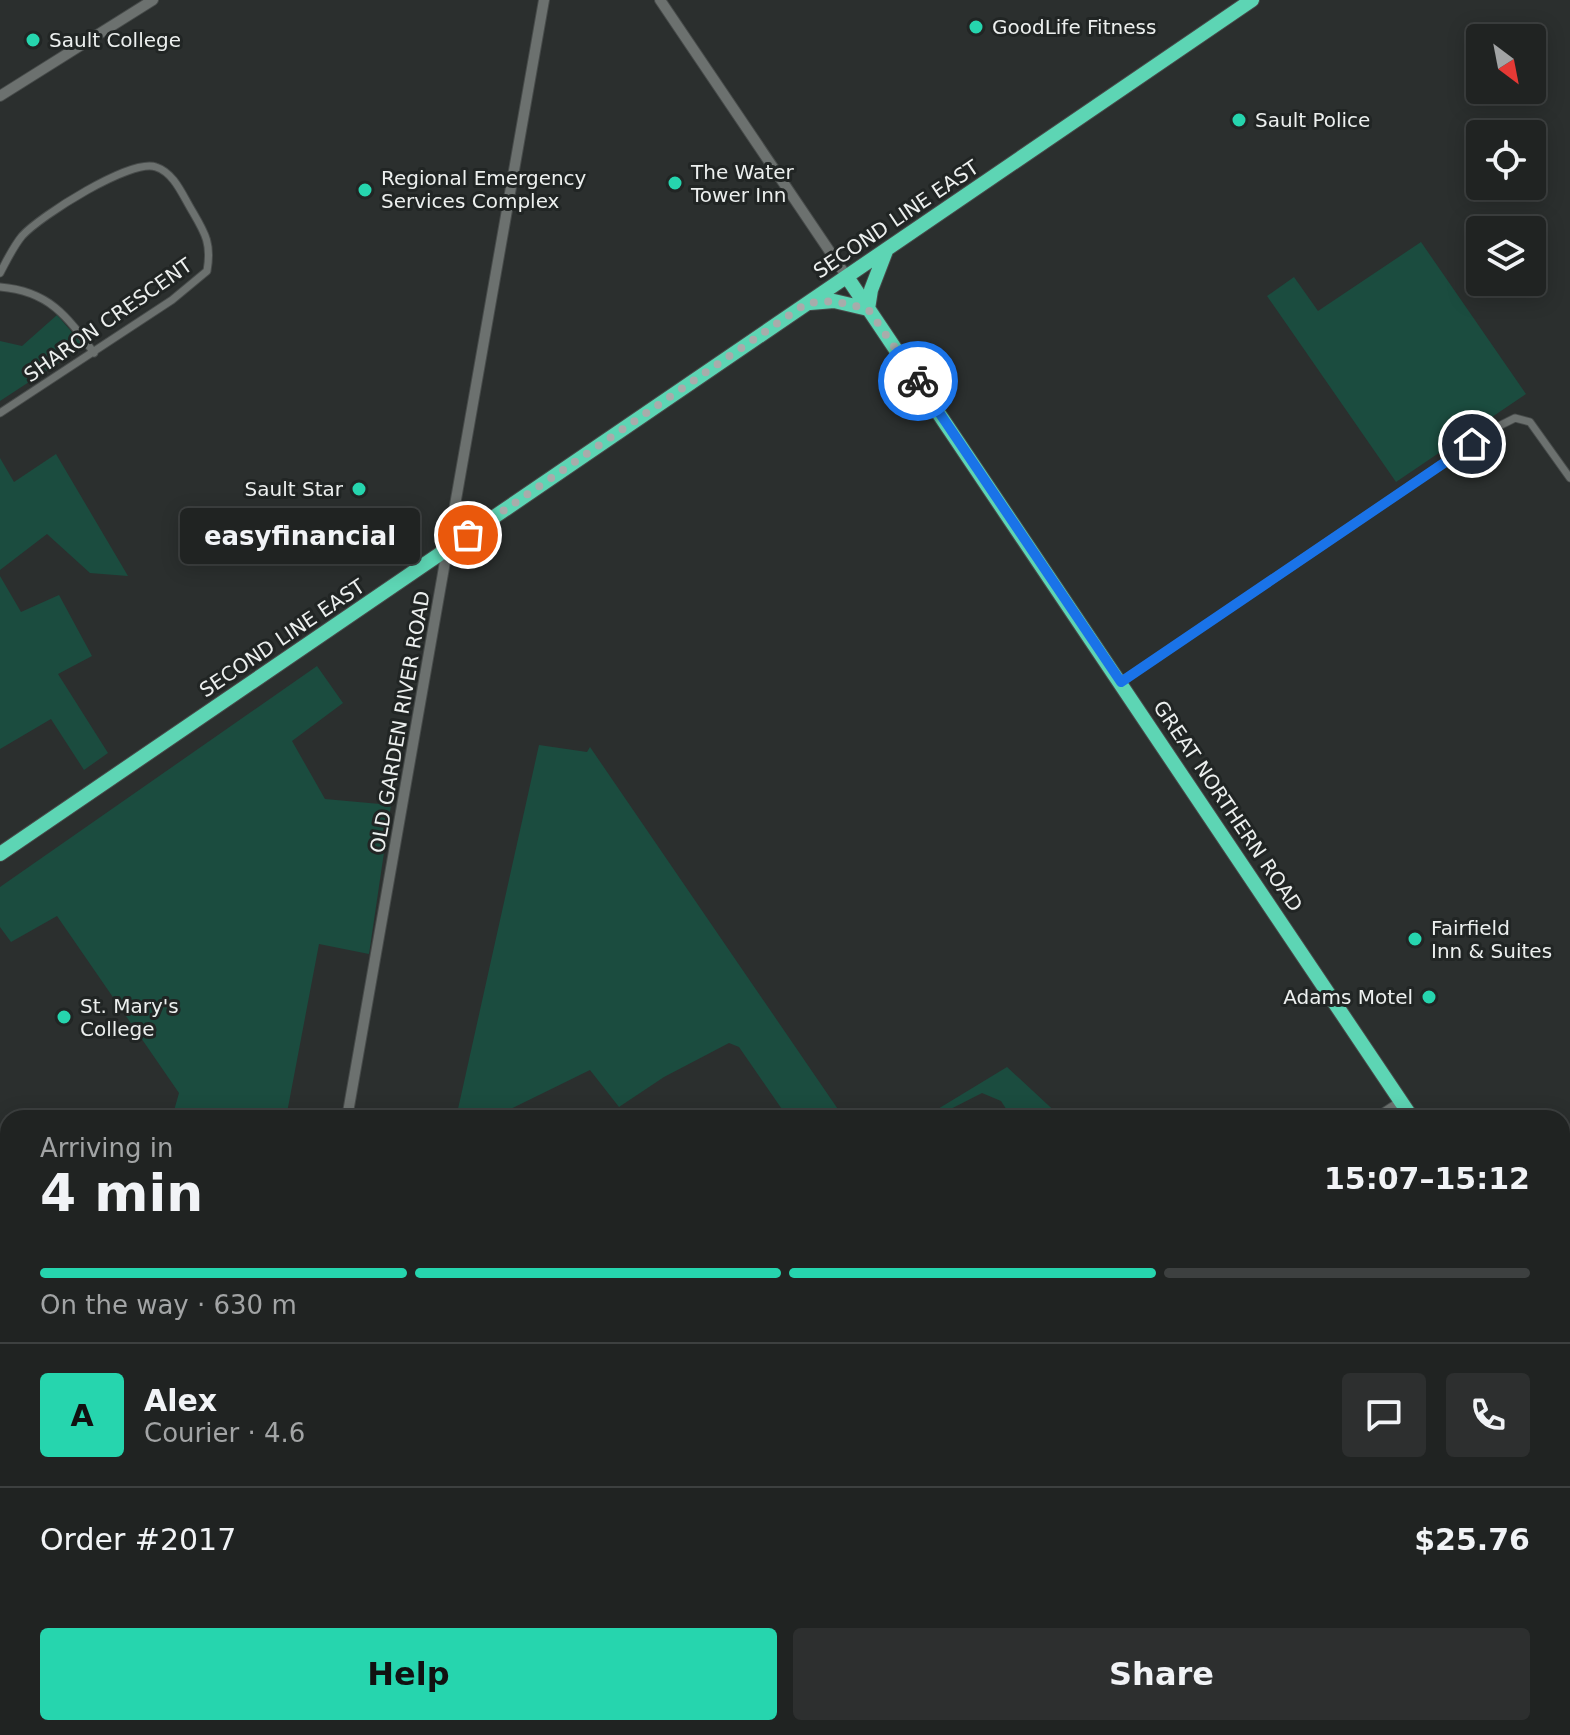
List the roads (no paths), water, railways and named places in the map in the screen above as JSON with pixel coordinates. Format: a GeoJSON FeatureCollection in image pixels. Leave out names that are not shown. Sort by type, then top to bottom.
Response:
{"type":"FeatureCollection","features":[{"type":"Feature","properties":{"kind":"highway","name":"SECOND LINE EAST"},"geometry":{"type":"LineString","coordinates":[[2,853],[1252,0]]}},
{"type":"Feature","properties":{"kind":"highway"},"geometry":{"type":"LineString","coordinates":[[807,303],[834,301],[868,309],[871,290],[886,250]]}},
{"type":"Feature","properties":{"kind":"highway","name":"GREAT NORTHERN ROAD"},"geometry":{"type":"LineString","coordinates":[[847,277],[1406,1110]]}},
{"type":"Feature","properties":{"kind":"main road"},"geometry":{"type":"LineString","coordinates":[[0,96],[153,0]]}},
{"type":"Feature","properties":{"kind":"main road","name":"OLD GARDEN RIVER ROAD"},"geometry":{"type":"LineString","coordinates":[[348,1110],[544,0]]}},
{"type":"Feature","properties":{"kind":"main road","name":"GREAT NORTHERN ROAD"},"geometry":{"type":"LineString","coordinates":[[660,0],[847,277]]}},
{"type":"Feature","properties":{"kind":"street","name":"SHARON CRESCENT"},"geometry":{"type":"LineString","coordinates":[[0,273],[23,236],[42,219],[135,166],[155,166],[171,176],[204,231],[211,250],[207,271],[172,300],[0,413]]}},
{"type":"Feature","properties":{"kind":"street"},"geometry":{"type":"LineString","coordinates":[[0,287],[46,298],[72,323],[94,353]]}},
{"type":"Feature","properties":{"kind":"street"},"geometry":{"type":"LineString","coordinates":[[1121,682],[1484,435],[1515,418],[1530,422],[1570,478]]}},
{"type":"Feature","properties":{"kind":"street"},"geometry":{"type":"LineString","coordinates":[[1386,1110],[1400,1101]]}},
{"type":"Feature","properties":{"kind":"place","name":"GoodLife Fitness"},"geometry":{"type":"Point","coordinates":[976,27]}},
{"type":"Feature","properties":{"kind":"place","name":"Sault College"},"geometry":{"type":"Point","coordinates":[33,40]}},
{"type":"Feature","properties":{"kind":"place","name":"Sault Police"},"geometry":{"type":"Point","coordinates":[1239,120]}},
{"type":"Feature","properties":{"kind":"place","name":"The Water Tower Inn"},"geometry":{"type":"Point","coordinates":[675,183]}},
{"type":"Feature","properties":{"kind":"place","name":"Regional Emergency Services Complex"},"geometry":{"type":"Point","coordinates":[365,190]}},
{"type":"Feature","properties":{"kind":"place","name":"Sault Star"},"geometry":{"type":"Point","coordinates":[359,489]}},
{"type":"Feature","properties":{"kind":"place","name":"easyfinancial"},"geometry":{"type":"Point","coordinates":[468,535]}},
{"type":"Feature","properties":{"kind":"place","name":"Fairfield Inn & Suites"},"geometry":{"type":"Point","coordinates":[1415,939]}},
{"type":"Feature","properties":{"kind":"place","name":"Adams Motel"},"geometry":{"type":"Point","coordinates":[1429,997]}},
{"type":"Feature","properties":{"kind":"place","name":"St. Mary's College"},"geometry":{"type":"Point","coordinates":[64,1017]}}]}
